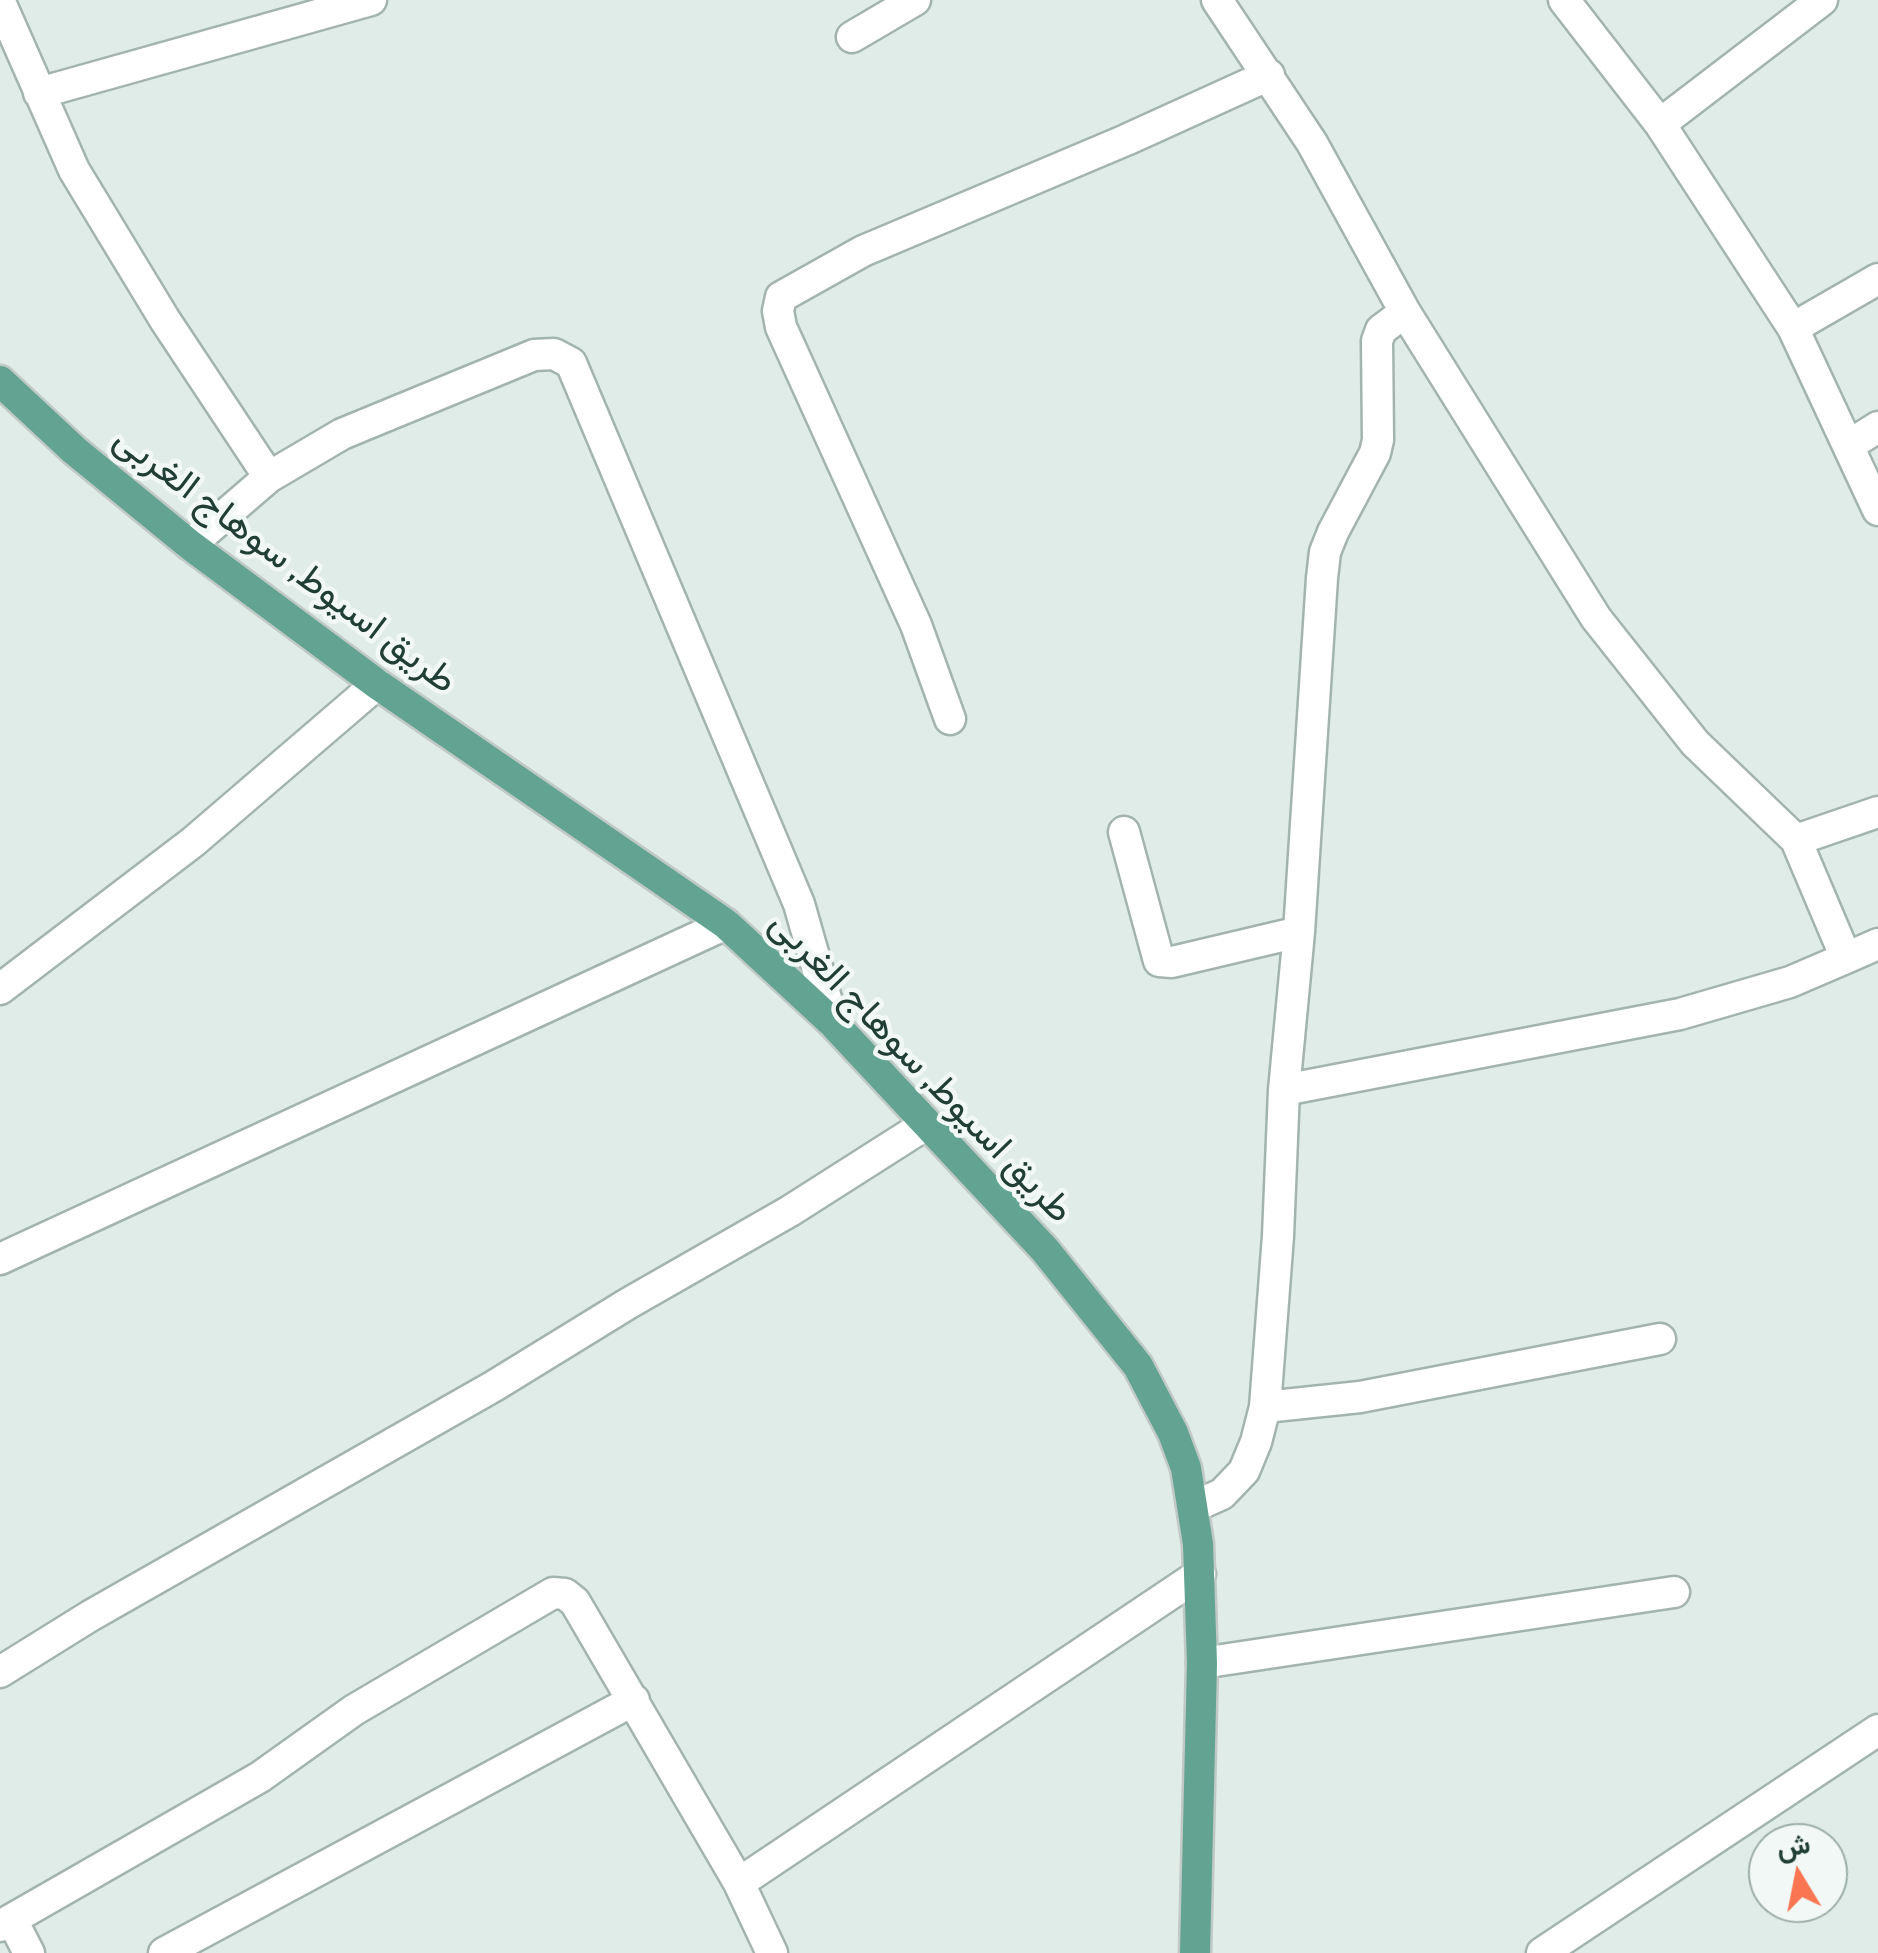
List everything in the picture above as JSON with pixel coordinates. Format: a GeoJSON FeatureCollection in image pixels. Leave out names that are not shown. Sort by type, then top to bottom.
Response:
{"type":"FeatureCollection","features":[{"type":"Feature","properties":{"kind":"main road","name":"طريق اسيوط, سوهاج الغربى"},"geometry":{"type":"LineString","coordinates":[[2,390],[190,546],[377,684],[726,924],[834,1023],[1045,1250],[1138,1366],[1173,1433],[1186,1468],[1200,1574],[1202,1664],[1195,1953]]}},
{"type":"Feature","properties":{"kind":"street"},"geometry":{"type":"LineString","coordinates":[[39,93],[333,5],[371,0]]}},
{"type":"Feature","properties":{"kind":"street"},"geometry":{"type":"LineString","coordinates":[[852,37],[915,0]]}},
{"type":"Feature","properties":{"kind":"street"},"geometry":{"type":"LineString","coordinates":[[1217,0],[1312,144],[1405,312],[1596,618],[1695,743],[1796,840],[1846,958]]}},
{"type":"Feature","properties":{"kind":"street"},"geometry":{"type":"LineString","coordinates":[[1564,0],[1660,124],[1793,328],[1878,510]]}},
{"type":"Feature","properties":{"kind":"street"},"geometry":{"type":"LineString","coordinates":[[1660,124],[1822,0]]}},
{"type":"Feature","properties":{"kind":"street"},"geometry":{"type":"LineString","coordinates":[[0,2],[74,170],[165,320],[270,477]]}},
{"type":"Feature","properties":{"kind":"street"},"geometry":{"type":"LineString","coordinates":[[950,719],[916,625],[781,327],[781,298],[863,251],[1126,140],[1268,75]]}},
{"type":"Feature","properties":{"kind":"street"},"geometry":{"type":"LineString","coordinates":[[1793,328],[1878,279]]}},
{"type":"Feature","properties":{"kind":"street"},"geometry":{"type":"LineString","coordinates":[[1193,1507],[1222,1494],[1244,1471],[1265,1407],[1284,1090],[1325,552],[1375,453],[1376,340],[1388,324],[1405,312]]}},
{"type":"Feature","properties":{"kind":"street"},"geometry":{"type":"LineString","coordinates":[[190,546],[270,477],[342,434],[534,355],[554,354],[571,363],[798,904],[834,1023]]}},
{"type":"Feature","properties":{"kind":"street"},"geometry":{"type":"LineString","coordinates":[[1848,446],[1878,427]]}},
{"type":"Feature","properties":{"kind":"street"},"geometry":{"type":"LineString","coordinates":[[0,989],[193,842],[377,684]]}},
{"type":"Feature","properties":{"kind":"street"},"geometry":{"type":"LineString","coordinates":[[1796,840],[1878,812]]}},
{"type":"Feature","properties":{"kind":"street"},"geometry":{"type":"LineString","coordinates":[[1124,832],[1159,961],[1172,962],[1299,932]]}},
{"type":"Feature","properties":{"kind":"street"},"geometry":{"type":"LineString","coordinates":[[0,1258],[726,924]]}},
{"type":"Feature","properties":{"kind":"street"},"geometry":{"type":"LineString","coordinates":[[1284,1090],[1680,1014],[1790,982],[1878,944]]}},
{"type":"Feature","properties":{"kind":"street"},"geometry":{"type":"LineString","coordinates":[[0,1672],[90,1616],[242,1532],[790,1211],[926,1125]]}},
{"type":"Feature","properties":{"kind":"street"},"geometry":{"type":"LineString","coordinates":[[1265,1407],[1360,1398],[1660,1339]]}},
{"type":"Feature","properties":{"kind":"street"},"geometry":{"type":"LineString","coordinates":[[738,1883],[1200,1574]]}},
{"type":"Feature","properties":{"kind":"street"},"geometry":{"type":"LineString","coordinates":[[1202,1664],[1674,1592]]}},
{"type":"Feature","properties":{"kind":"street"},"geometry":{"type":"LineString","coordinates":[[28,1953],[6,1923],[260,1777],[354,1710],[553,1593],[564,1594],[576,1602],[738,1883],[772,1953]]}},
{"type":"Feature","properties":{"kind":"street"},"geometry":{"type":"LineString","coordinates":[[164,1953],[218,1940],[634,1700]]}},
{"type":"Feature","properties":{"kind":"street"},"geometry":{"type":"LineString","coordinates":[[1542,1953],[1878,1730]]}}]}
